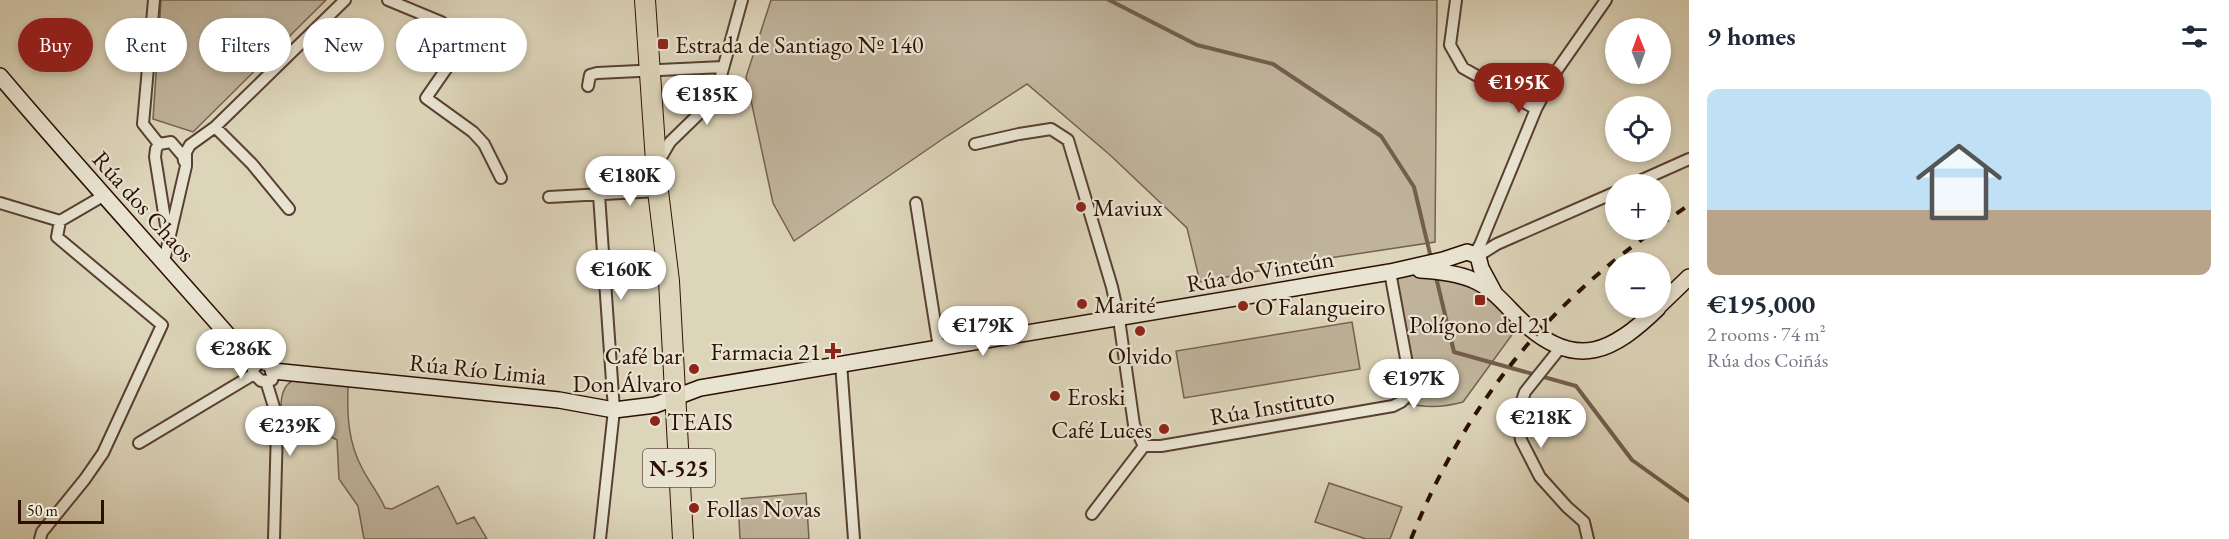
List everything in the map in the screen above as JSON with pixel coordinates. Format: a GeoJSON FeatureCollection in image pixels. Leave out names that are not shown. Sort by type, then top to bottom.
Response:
{"type":"FeatureCollection","features":[{"type":"Feature","properties":{"kind":"highway","name":"N-525"},"geometry":{"type":"LineString","coordinates":[[645,0],[658,191],[669,281],[683,539]]}},
{"type":"Feature","properties":{"kind":"street"},"geometry":{"type":"LineString","coordinates":[[154,0],[143,124],[159,144]]}},
{"type":"Feature","properties":{"kind":"street"},"geometry":{"type":"LineString","coordinates":[[164,261],[186,166],[186,152],[190,145],[215,127],[345,0]]}},
{"type":"Feature","properties":{"kind":"street"},"geometry":{"type":"LineString","coordinates":[[388,0],[441,22],[463,37],[460,49],[426,98],[473,132],[484,144],[501,178]]}},
{"type":"Feature","properties":{"kind":"street"},"geometry":{"type":"LineString","coordinates":[[656,166],[670,142],[706,107],[718,87],[742,0]]}},
{"type":"Feature","properties":{"kind":"street"},"geometry":{"type":"LineString","coordinates":[[1456,0],[1450,45],[1463,68],[1536,109]]}},
{"type":"Feature","properties":{"kind":"street"},"geometry":{"type":"LineString","coordinates":[[1472,266],[1536,109],[1557,70],[1606,0]]}},
{"type":"Feature","properties":{"kind":"street"},"geometry":{"type":"LineString","coordinates":[[588,86],[590,75],[597,73],[723,67]]}},
{"type":"Feature","properties":{"kind":"street","name":"Rúa dos Chaos"},"geometry":{"type":"LineString","coordinates":[[0,76],[103,196],[164,261],[254,369]]}},
{"type":"Feature","properties":{"kind":"street"},"geometry":{"type":"LineString","coordinates":[[215,127],[252,164],[290,209]]}},
{"type":"Feature","properties":{"kind":"street"},"geometry":{"type":"LineString","coordinates":[[975,144],[1051,129],[1068,140],[1112,287],[1119,319],[1134,425],[1143,446],[1092,514]]}},
{"type":"Feature","properties":{"kind":"street"},"geometry":{"type":"LineString","coordinates":[[159,144],[197,140]]}},
{"type":"Feature","properties":{"kind":"street"},"geometry":{"type":"LineString","coordinates":[[171,142],[183,156],[186,166]]}},
{"type":"Feature","properties":{"kind":"street"},"geometry":{"type":"LineString","coordinates":[[159,144],[155,157],[169,243]]}},
{"type":"Feature","properties":{"kind":"street"},"geometry":{"type":"LineString","coordinates":[[1655,174],[1689,159]]}},
{"type":"Feature","properties":{"kind":"street"},"geometry":{"type":"LineString","coordinates":[[549,197],[658,191]]}},
{"type":"Feature","properties":{"kind":"street"},"geometry":{"type":"LineString","coordinates":[[599,195],[614,410],[600,539]]}},
{"type":"Feature","properties":{"kind":"street"},"geometry":{"type":"LineString","coordinates":[[0,203],[60,221],[103,196]]}},
{"type":"Feature","properties":{"kind":"street"},"geometry":{"type":"LineString","coordinates":[[1390,272],[1472,266],[1497,244],[1605,197]]}},
{"type":"Feature","properties":{"kind":"street"},"geometry":{"type":"LineString","coordinates":[[916,202],[939,348]]}},
{"type":"Feature","properties":{"kind":"street"},"geometry":{"type":"LineString","coordinates":[[40,539],[42,532],[103,453],[162,325],[57,237],[60,221]]}},
{"type":"Feature","properties":{"kind":"street"},"geometry":{"type":"LineString","coordinates":[[1390,272],[1467,252],[1472,266],[1495,294],[1526,325],[1553,345],[1578,353],[1604,348],[1636,329],[1647,318]]}},
{"type":"Feature","properties":{"kind":"street","name":"Rúa do Vinteún"},"geometry":{"type":"LineString","coordinates":[[677,396],[700,388],[841,363],[1119,319],[1390,272]]}},
{"type":"Feature","properties":{"kind":"street","name":"Rúa Instituto"},"geometry":{"type":"LineString","coordinates":[[1143,446],[1161,446],[1280,427],[1393,406],[1401,402],[1409,394],[1410,380],[1390,272]]}},
{"type":"Feature","properties":{"kind":"street"},"geometry":{"type":"LineString","coordinates":[[1671,294],[1689,277]]}},
{"type":"Feature","properties":{"kind":"street"},"geometry":{"type":"LineString","coordinates":[[1561,347],[1525,392],[1517,415],[1521,440],[1540,477],[1584,522],[1588,539]]}},
{"type":"Feature","properties":{"kind":"street"},"geometry":{"type":"LineString","coordinates":[[139,443],[261,363],[271,367],[269,376],[277,428],[274,539]]}},
{"type":"Feature","properties":{"kind":"street"},"geometry":{"type":"LineString","coordinates":[[841,363],[854,539]]}},
{"type":"Feature","properties":{"kind":"street","name":"Rúa Río Limia"},"geometry":{"type":"LineString","coordinates":[[269,376],[559,400],[614,410],[655,405],[677,396]]}},
{"type":"Feature","properties":{"kind":"shaded area"},"geometry":{"type":"Polygon","coordinates":[[[161,0],[326,0],[308,18],[303,18],[303,23],[291,35],[291,18],[199,18],[199,72],[253,72],[193,132],[153,119],[156,72],[187,72],[187,18],[160,18],[161,0]]]}},
{"type":"Feature","properties":{"kind":"shaded area"},"geometry":{"type":"Polygon","coordinates":[[[771,0],[1437,0],[1435,242],[1323,259],[1200,282],[1187,228],[1110,155],[1027,84],[794,241],[773,203],[746,77],[771,0]]]}},
{"type":"Feature","properties":{"kind":"shaded area"},"geometry":{"type":"Polygon","coordinates":[[[1390,272],[1463,278],[1522,321],[1463,402],[1432,406],[1401,402],[1409,394],[1390,272]]]}},
{"type":"Feature","properties":{"kind":"shaded area"},"geometry":{"type":"Polygon","coordinates":[[[1352,322],[1360,369],[1184,398],[1176,351],[1352,322]]]}},
{"type":"Feature","properties":{"kind":"shaded area"},"geometry":{"type":"Polygon","coordinates":[[[292,381],[348,386],[348,418],[357,458],[385,508],[392,509],[438,486],[457,524],[474,517],[487,539],[364,539],[358,506],[339,479],[337,440],[315,428],[283,431],[282,397],[287,385],[292,381]]]}},
{"type":"Feature","properties":{"kind":"shaded area"},"geometry":{"type":"Polygon","coordinates":[[[1329,483],[1402,507],[1390,539],[1366,539],[1315,522],[1329,483]]]}},
{"type":"Feature","properties":{"kind":"shaded area"},"geometry":{"type":"Polygon","coordinates":[[[806,493],[809,539],[740,539],[738,499],[806,493]]]}},
{"type":"Feature","properties":{"kind":"waterway"},"geometry":{"type":"LineString","coordinates":[[1109,0],[1197,45],[1273,64],[1381,136],[1414,187],[1431,258]]}},
{"type":"Feature","properties":{"kind":"waterway"},"geometry":{"type":"LineString","coordinates":[[1436,277],[1454,352],[1576,386],[1632,460],[1689,501]]}},
{"type":"Feature","properties":{"kind":"railway"},"geometry":{"type":"LineString","coordinates":[[1671,217],[1689,205]]}},
{"type":"Feature","properties":{"kind":"railway"},"geometry":{"type":"LineString","coordinates":[[1411,539],[1455,448],[1481,406],[1510,366],[1541,329],[1576,294],[1642,240]]}},
{"type":"Feature","properties":{"kind":"place","name":"Estrada de Santiago Nº 140"},"geometry":{"type":"Point","coordinates":[663,44]}},
{"type":"Feature","properties":{"kind":"place","name":"Maviux"},"geometry":{"type":"Point","coordinates":[1081,207]}},
{"type":"Feature","properties":{"kind":"place","name":"Polígono del 21"},"geometry":{"type":"Point","coordinates":[1480,300]}},
{"type":"Feature","properties":{"kind":"place","name":"Marité"},"geometry":{"type":"Point","coordinates":[1082,304]}},
{"type":"Feature","properties":{"kind":"place","name":"O Falangueiro"},"geometry":{"type":"Point","coordinates":[1243,306]}},
{"type":"Feature","properties":{"kind":"place","name":"Olvido"},"geometry":{"type":"Point","coordinates":[1140,331]}},
{"type":"Feature","properties":{"kind":"place","name":"Farmacia 21"},"geometry":{"type":"Point","coordinates":[833,351]}},
{"type":"Feature","properties":{"kind":"place","name":"Café bar Don Álvaro"},"geometry":{"type":"Point","coordinates":[694,369]}},
{"type":"Feature","properties":{"kind":"place","name":"Eroski"},"geometry":{"type":"Point","coordinates":[1055,396]}},
{"type":"Feature","properties":{"kind":"place","name":"TEAIS"},"geometry":{"type":"Point","coordinates":[655,421]}},
{"type":"Feature","properties":{"kind":"place","name":"Café Luces"},"geometry":{"type":"Point","coordinates":[1164,429]}},
{"type":"Feature","properties":{"kind":"place","name":"Follas Novas"},"geometry":{"type":"Point","coordinates":[694,508]}}]}
